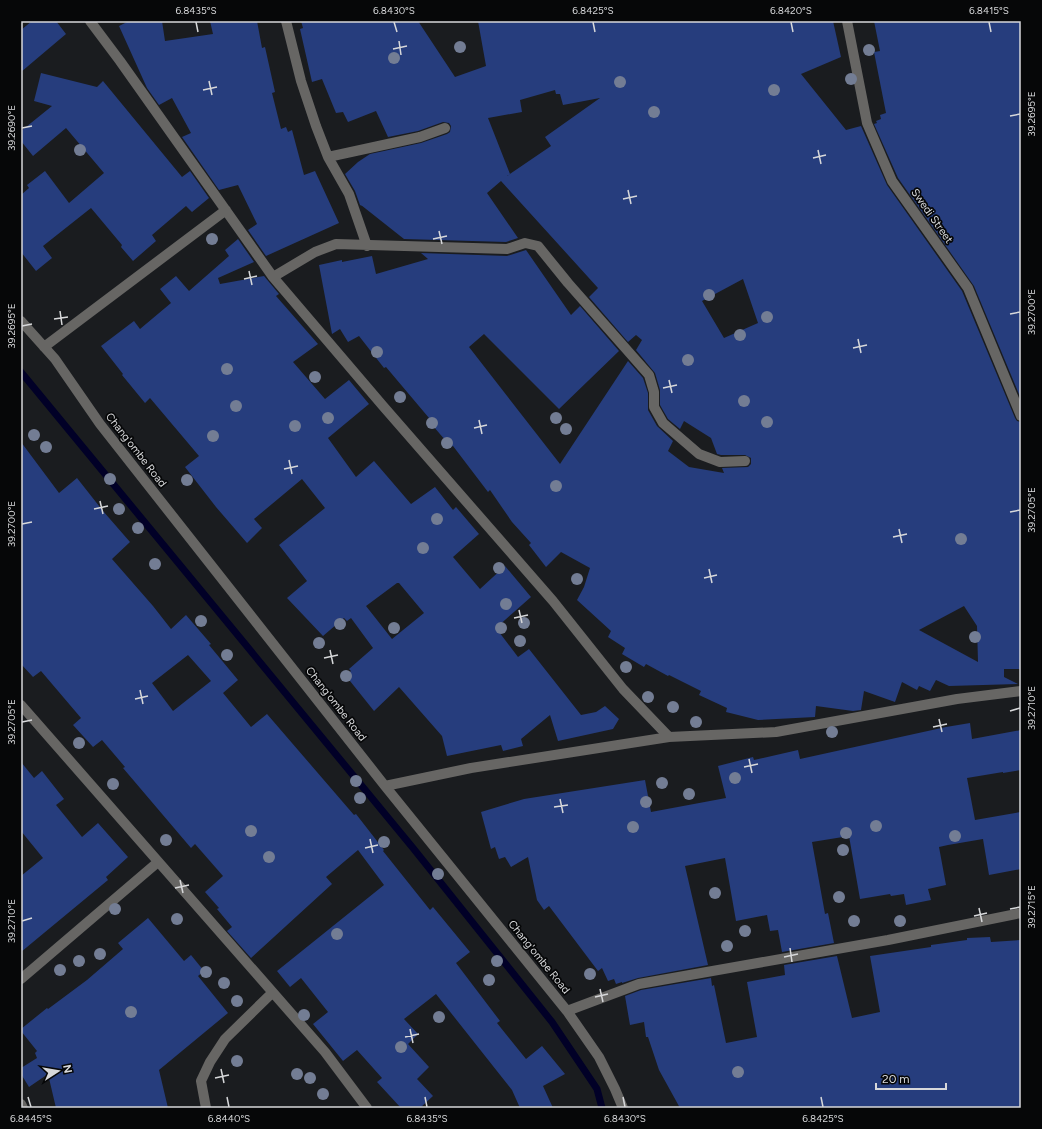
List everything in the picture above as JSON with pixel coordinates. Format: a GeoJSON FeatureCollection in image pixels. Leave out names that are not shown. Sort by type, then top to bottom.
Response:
{"type":"FeatureCollection","features":[{"type":"Feature","properties":{"kind":"street"},"geometry":{"type":"LineString","coordinates":[[90,21],[273,277],[553,601],[623,689],[669,738]]}},
{"type":"Feature","properties":{"kind":"street"},"geometry":{"type":"LineString","coordinates":[[286,21],[301,81],[316,126],[328,157],[349,194],[367,246]]}},
{"type":"Feature","properties":{"kind":"street","name":"Swedi Street"},"geometry":{"type":"LineString","coordinates":[[847,21],[867,123],[892,181],[968,288],[1021,416]]}},
{"type":"Feature","properties":{"kind":"street"},"geometry":{"type":"LineString","coordinates":[[328,157],[420,137],[445,128]]}},
{"type":"Feature","properties":{"kind":"street"},"geometry":{"type":"LineString","coordinates":[[44,347],[226,210]]}},
{"type":"Feature","properties":{"kind":"street"},"geometry":{"type":"LineString","coordinates":[[273,277],[315,252],[336,244],[367,246],[507,248],[525,243],[538,246],[568,283],[649,375],[654,392],[654,407],[663,423],[699,454],[720,462],[745,461]]}},
{"type":"Feature","properties":{"kind":"street","name":"Chang'ombe Road"},"geometry":{"type":"LineString","coordinates":[[21,321],[55,359],[100,424],[385,786],[567,1011],[598,1057],[623,1108]]}},
{"type":"Feature","properties":{"kind":"street"},"geometry":{"type":"LineString","coordinates":[[385,786],[471,768],[669,738],[776,732],[957,699],[1021,691]]}},
{"type":"Feature","properties":{"kind":"street"},"geometry":{"type":"LineString","coordinates":[[21,705],[324,1052],[367,1108]]}},
{"type":"Feature","properties":{"kind":"street"},"geometry":{"type":"LineString","coordinates":[[21,979],[158,862]]}},
{"type":"Feature","properties":{"kind":"street"},"geometry":{"type":"LineString","coordinates":[[567,1011],[639,984],[888,940],[1021,913]]}},
{"type":"Feature","properties":{"kind":"street"},"geometry":{"type":"LineString","coordinates":[[206,1108],[201,1081],[210,1062],[225,1039],[272,993]]}},
{"type":"Feature","properties":{"kind":"street"},"geometry":{"type":"LineString","coordinates":[[21,1104],[22,1108]]}},
{"type":"Feature","properties":{"kind":"building"},"geometry":{"type":"Polygon","coordinates":[[[32,21],[56,21],[66,34],[21,72],[21,30],[32,21]]]}},
{"type":"Feature","properties":{"kind":"building"},"geometry":{"type":"Polygon","coordinates":[[[129,21],[162,21],[165,41],[213,34],[210,21],[257,21],[262,48],[265,47],[275,92],[272,93],[281,129],[286,127],[288,132],[292,130],[304,175],[315,171],[339,223],[266,256],[248,230],[257,224],[238,185],[219,190],[182,137],[191,133],[172,98],[159,105],[147,88],[119,26],[129,21]]]}},
{"type":"Feature","properties":{"kind":"building"},"geometry":{"type":"Polygon","coordinates":[[[301,21],[418,21],[455,77],[486,66],[478,21],[833,21],[841,57],[801,74],[846,130],[861,126],[887,185],[962,291],[1015,418],[1017,421],[1021,422],[1021,669],[1004,669],[1004,677],[1018,684],[949,686],[936,680],[930,691],[919,686],[917,690],[902,682],[895,702],[864,691],[861,710],[853,711],[816,706],[815,717],[758,720],[726,712],[727,708],[699,695],[701,691],[646,664],[644,667],[622,654],[625,648],[608,637],[611,631],[577,600],[584,587],[590,568],[561,552],[546,567],[529,545],[531,543],[512,522],[490,490],[488,492],[453,446],[451,447],[428,420],[429,418],[386,367],[384,368],[359,336],[348,342],[340,329],[332,334],[319,265],[372,256],[376,274],[428,259],[421,253],[507,256],[526,250],[571,315],[580,306],[619,351],[559,409],[484,334],[469,347],[560,464],[628,361],[643,378],[648,393],[648,410],[657,426],[673,441],[668,451],[689,467],[724,473],[722,468],[748,467],[751,464],[751,458],[745,455],[717,454],[711,438],[684,421],[680,429],[668,419],[660,405],[660,390],[655,373],[636,350],[642,340],[636,335],[628,342],[589,297],[598,288],[501,181],[487,193],[518,238],[506,242],[404,239],[360,205],[355,191],[345,174],[358,162],[370,154],[421,143],[447,134],[450,132],[451,126],[449,123],[443,122],[418,131],[388,137],[376,111],[348,122],[343,112],[336,113],[322,79],[312,82],[300,29],[303,28],[301,21]],[[555,90],[520,100],[522,112],[488,118],[510,174],[551,146],[545,137],[600,98],[563,105],[560,94],[556,94],[555,90]],[[743,279],[702,301],[724,338],[758,323],[743,279]],[[964,606],[919,630],[978,662],[977,626],[964,606]]]}},
{"type":"Feature","properties":{"kind":"building"},"geometry":{"type":"Polygon","coordinates":[[[874,21],[1021,21],[1021,399],[974,286],[898,178],[874,124],[877,123],[876,121],[881,119],[880,115],[886,113],[874,52],[880,51],[874,21]]]}},
{"type":"Feature","properties":{"kind":"building"},"geometry":{"type":"Polygon","coordinates":[[[41,73],[97,87],[103,81],[182,177],[190,171],[209,198],[192,212],[186,206],[152,235],[156,241],[133,261],[121,247],[122,245],[91,208],[43,246],[52,258],[36,271],[21,252],[21,195],[29,188],[27,185],[45,171],[69,203],[104,173],[66,128],[33,156],[21,141],[21,131],[52,106],[34,101],[41,73]]]}},
{"type":"Feature","properties":{"kind":"building"},"geometry":{"type":"Polygon","coordinates":[[[238,239],[254,262],[218,278],[220,284],[264,276],[279,294],[276,296],[318,344],[293,362],[325,399],[349,380],[369,404],[328,438],[356,477],[374,461],[411,504],[435,487],[453,510],[456,507],[479,534],[453,557],[480,589],[505,566],[531,597],[496,628],[518,657],[529,649],[581,715],[596,712],[605,706],[619,719],[613,729],[558,741],[550,715],[521,739],[523,746],[503,751],[501,745],[447,756],[442,736],[399,687],[374,711],[346,676],[351,671],[349,669],[373,648],[351,618],[347,621],[344,618],[323,636],[287,598],[307,581],[279,545],[325,508],[302,479],[254,519],[262,528],[247,543],[216,507],[185,467],[199,456],[150,398],[145,403],[101,346],[134,321],[140,329],[171,303],[160,289],[176,276],[189,291],[229,256],[225,250],[238,239]],[[399,583],[366,606],[392,639],[424,613],[399,583]]]}},
{"type":"Feature","properties":{"kind":"building"},"geometry":{"type":"Polygon","coordinates":[[[21,442],[59,493],[77,478],[130,542],[112,559],[171,629],[186,615],[211,644],[209,645],[238,680],[223,693],[251,727],[267,714],[354,815],[356,814],[384,850],[383,851],[430,910],[433,907],[470,952],[456,963],[500,1021],[497,1023],[526,1059],[542,1046],[565,1074],[543,1086],[553,1108],[520,1108],[512,1090],[436,994],[404,1019],[418,1034],[408,1044],[429,1067],[417,1079],[433,1096],[420,1108],[401,1108],[377,1082],[382,1078],[357,1050],[343,1061],[313,1024],[328,1012],[301,978],[290,987],[277,971],[384,885],[358,850],[326,877],[332,884],[251,958],[227,931],[232,927],[217,909],[219,908],[205,892],[223,876],[195,844],[191,848],[123,768],[125,767],[102,740],[93,747],[73,725],[81,718],[41,671],[33,677],[21,664],[21,442]],[[188,655],[152,683],[173,711],[211,681],[188,655]]]}},
{"type":"Feature","properties":{"kind":"building"},"geometry":{"type":"Polygon","coordinates":[[[970,723],[972,739],[1021,730],[1021,770],[967,778],[975,820],[1021,812],[1021,869],[989,875],[983,839],[939,847],[946,885],[928,889],[931,900],[906,905],[904,894],[891,896],[890,894],[860,899],[849,836],[812,842],[825,914],[828,913],[834,943],[782,952],[778,930],[770,931],[767,915],[736,921],[725,858],[685,866],[708,965],[638,978],[622,983],[616,984],[614,979],[608,981],[602,968],[598,971],[549,906],[544,910],[537,900],[528,857],[511,867],[505,857],[499,859],[495,847],[491,849],[481,812],[524,799],[645,780],[651,812],[726,798],[718,766],[753,757],[754,760],[798,750],[800,759],[970,723]]]}},
{"type":"Feature","properties":{"kind":"building"},"geometry":{"type":"Polygon","coordinates":[[[21,762],[34,778],[42,771],[64,799],[56,805],[82,837],[98,823],[128,857],[106,877],[108,880],[21,952],[21,876],[43,858],[21,831],[21,762]]]}},
{"type":"Feature","properties":{"kind":"building"},"geometry":{"type":"Polygon","coordinates":[[[148,918],[184,961],[191,955],[204,971],[198,976],[228,1013],[159,1070],[168,1108],[56,1108],[48,1074],[29,1087],[21,1074],[21,1068],[37,1058],[35,1053],[37,1051],[21,1029],[47,1008],[48,1009],[87,980],[123,949],[118,943],[148,918]]]}},
{"type":"Feature","properties":{"kind":"building"},"geometry":{"type":"Polygon","coordinates":[[[990,937],[991,942],[1021,940],[1021,1108],[680,1108],[659,1070],[648,1037],[646,1037],[644,1022],[630,1025],[625,996],[641,990],[711,978],[712,986],[714,985],[726,1043],[757,1037],[747,982],[785,975],[784,965],[837,956],[852,1018],[880,1012],[870,956],[931,947],[931,945],[967,940],[967,938],[990,937]]]}},
{"type":"Feature","properties":{"kind":"waterway"},"geometry":{"type":"LineString","coordinates":[[21,372],[413,848],[552,1022],[597,1089],[602,1108]]}}]}
